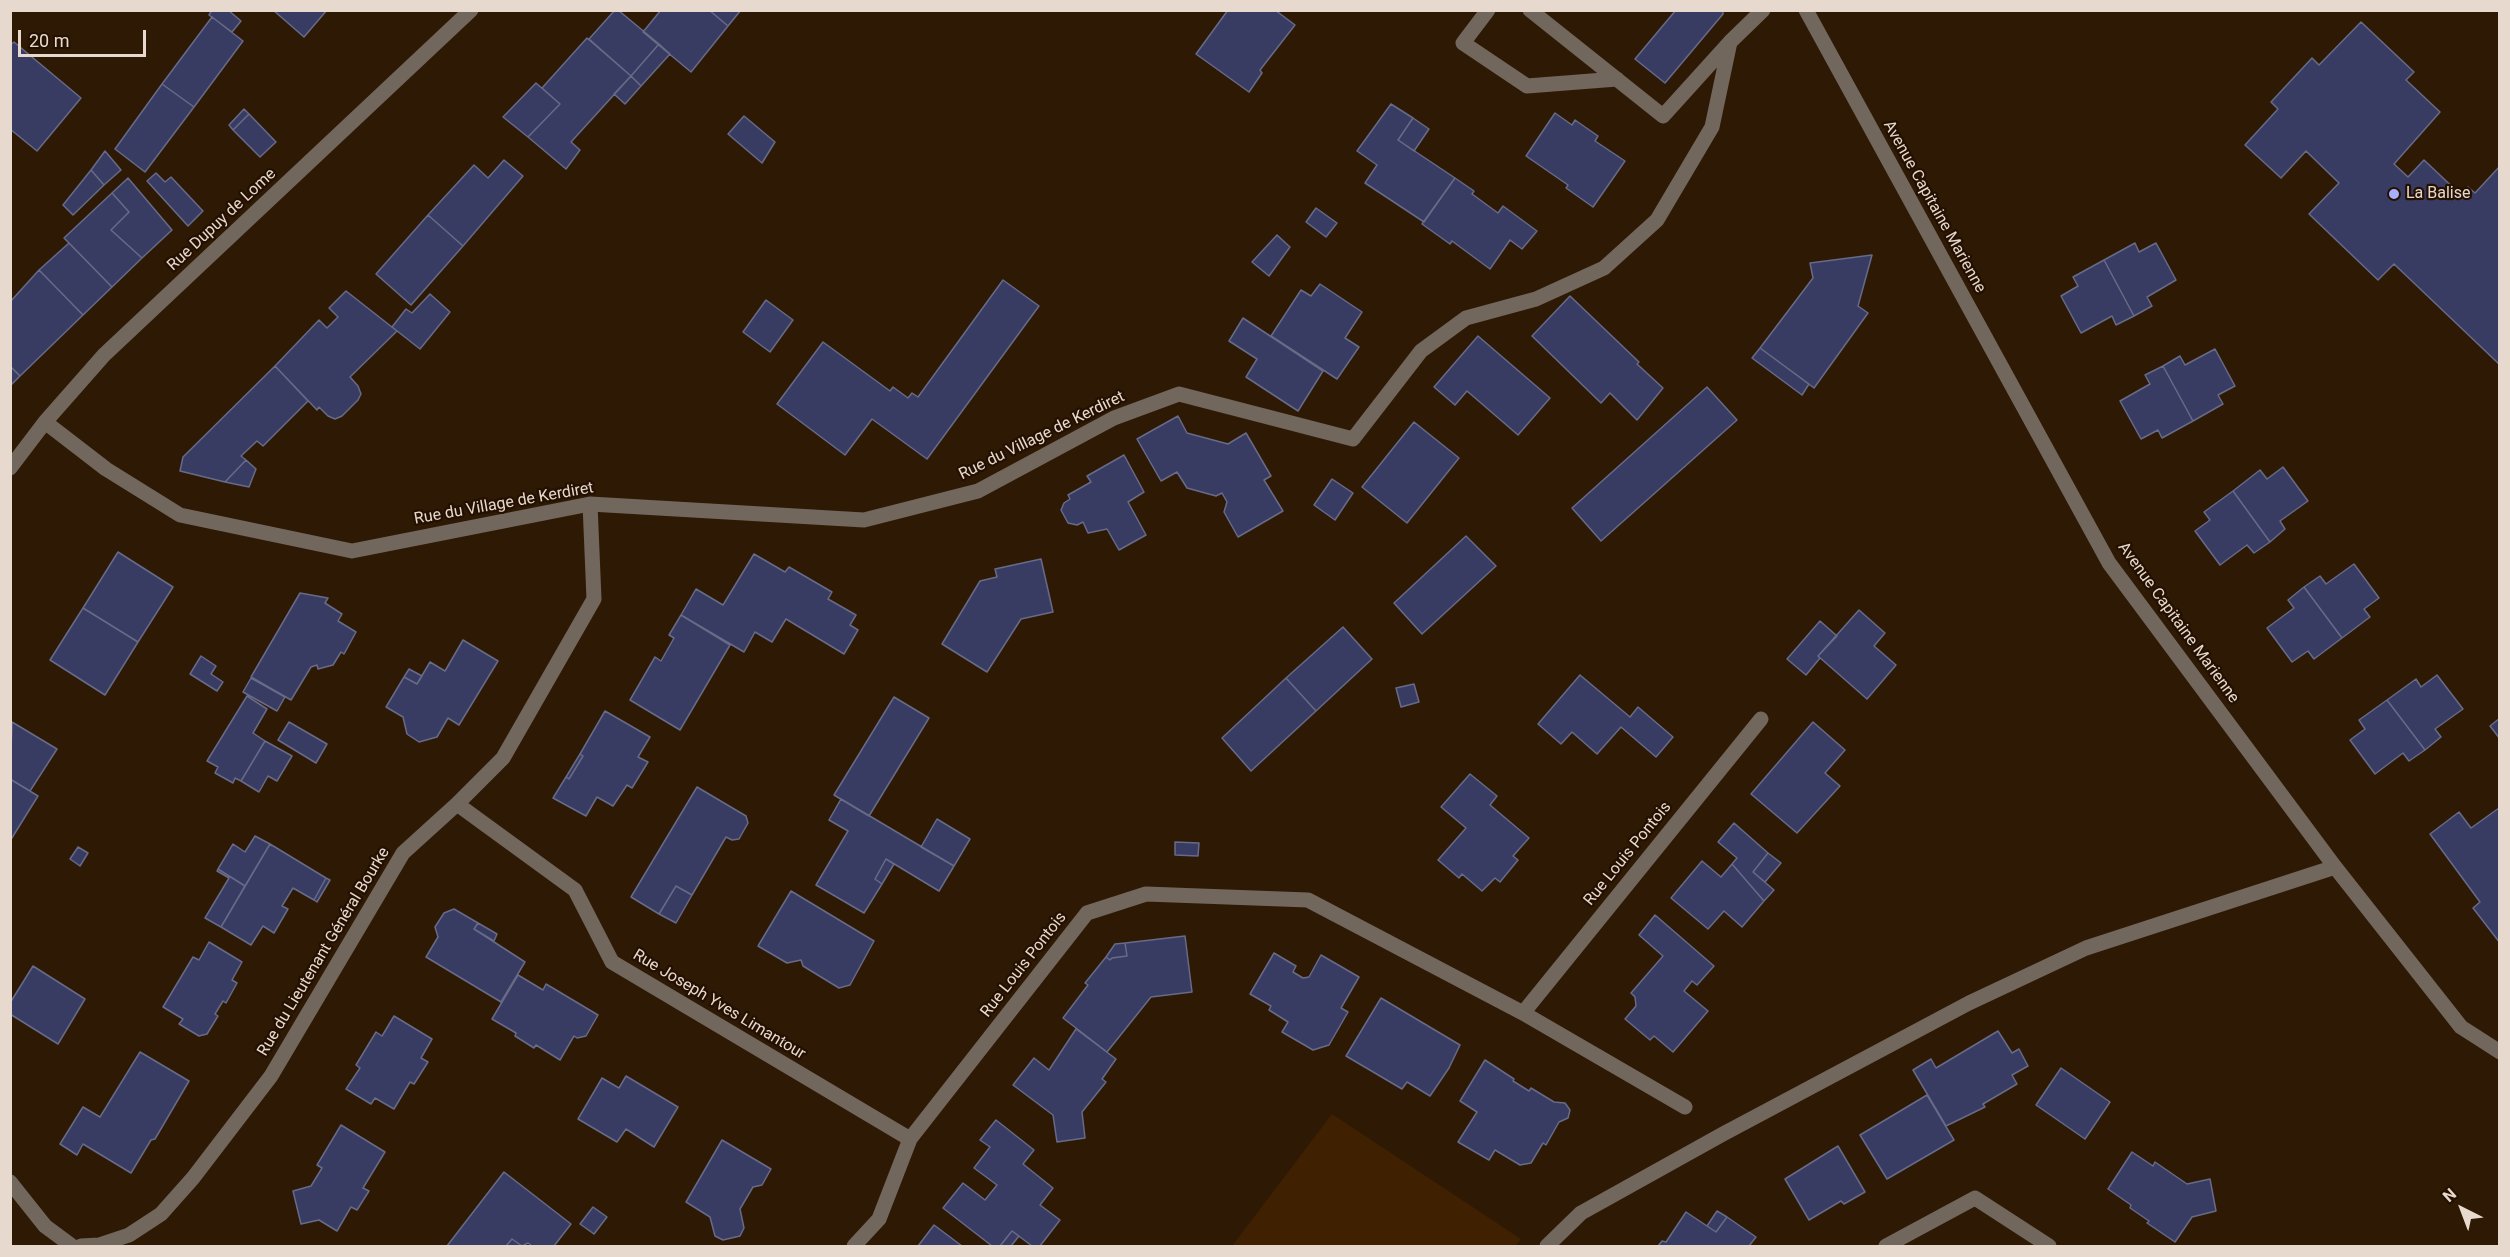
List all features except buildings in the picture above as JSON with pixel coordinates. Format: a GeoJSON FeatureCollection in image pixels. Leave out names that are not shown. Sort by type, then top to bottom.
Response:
{"type":"FeatureCollection","features":[{"type":"Feature","properties":{"kind":"street","name":"Rue Dupuy de Lome"},"geometry":{"type":"LineString","coordinates":[[10,468],[45,422],[104,355],[471,10]]}},
{"type":"Feature","properties":{"kind":"street"},"geometry":{"type":"LineString","coordinates":[[1488,10],[1463,43],[1527,86],[1617,79]]}},
{"type":"Feature","properties":{"kind":"street"},"geometry":{"type":"LineString","coordinates":[[1530,10],[1663,116],[1730,42],[1763,10]]}},
{"type":"Feature","properties":{"kind":"street","name":"Avenue Capitaine Marienne"},"geometry":{"type":"LineString","coordinates":[[1806,10],[2109,563],[2335,867],[2461,1027],[2499,1052]]}},
{"type":"Feature","properties":{"kind":"street","name":"Rue du Village de Kerdiret"},"geometry":{"type":"LineString","coordinates":[[45,422],[106,469],[180,515],[351,551],[590,504],[864,520],[978,491],[1114,418],[1179,394],[1353,438],[1421,351],[1466,318],[1536,299],[1604,268],[1657,220],[1712,127],[1730,42]]}},
{"type":"Feature","properties":{"kind":"street","name":"Rue du Lieutenant Général Bourke"},"geometry":{"type":"LineString","coordinates":[[81,1246],[99,1245],[129,1235],[161,1214],[194,1178],[271,1076],[403,853],[503,758],[594,599],[590,504]]}},
{"type":"Feature","properties":{"kind":"street","name":"Rue Louis Pontois"},"geometry":{"type":"LineString","coordinates":[[1523,1013],[1761,719]]}},
{"type":"Feature","properties":{"kind":"street","name":"Rue Joseph Yves Limantour"},"geometry":{"type":"LineString","coordinates":[[457,804],[575,890],[612,962],[910,1139]]}},
{"type":"Feature","properties":{"kind":"street"},"geometry":{"type":"LineString","coordinates":[[1547,1246],[1581,1212],[1969,1003],[2086,948],[2335,867]]}},
{"type":"Feature","properties":{"kind":"street","name":"Rue Louis Pontois"},"geometry":{"type":"LineString","coordinates":[[854,1246],[879,1219],[910,1139],[1087,913],[1146,894],[1308,900],[1523,1013],[1685,1107]]}},
{"type":"Feature","properties":{"kind":"street"},"geometry":{"type":"LineString","coordinates":[[10,1182],[45,1226],[72,1246]]}},
{"type":"Feature","properties":{"kind":"street"},"geometry":{"type":"LineString","coordinates":[[1886,1246],[1975,1198],[2049,1246]]}},
{"type":"Feature","properties":{"kind":"shaded area"},"geometry":{"type":"Polygon","coordinates":[[[1332,1114],[1521,1239],[1516,1246],[1232,1246],[1332,1114]]]}},
{"type":"Feature","properties":{"kind":"place","name":"La Balise"},"geometry":{"type":"Point","coordinates":[2394,194]}}]}
